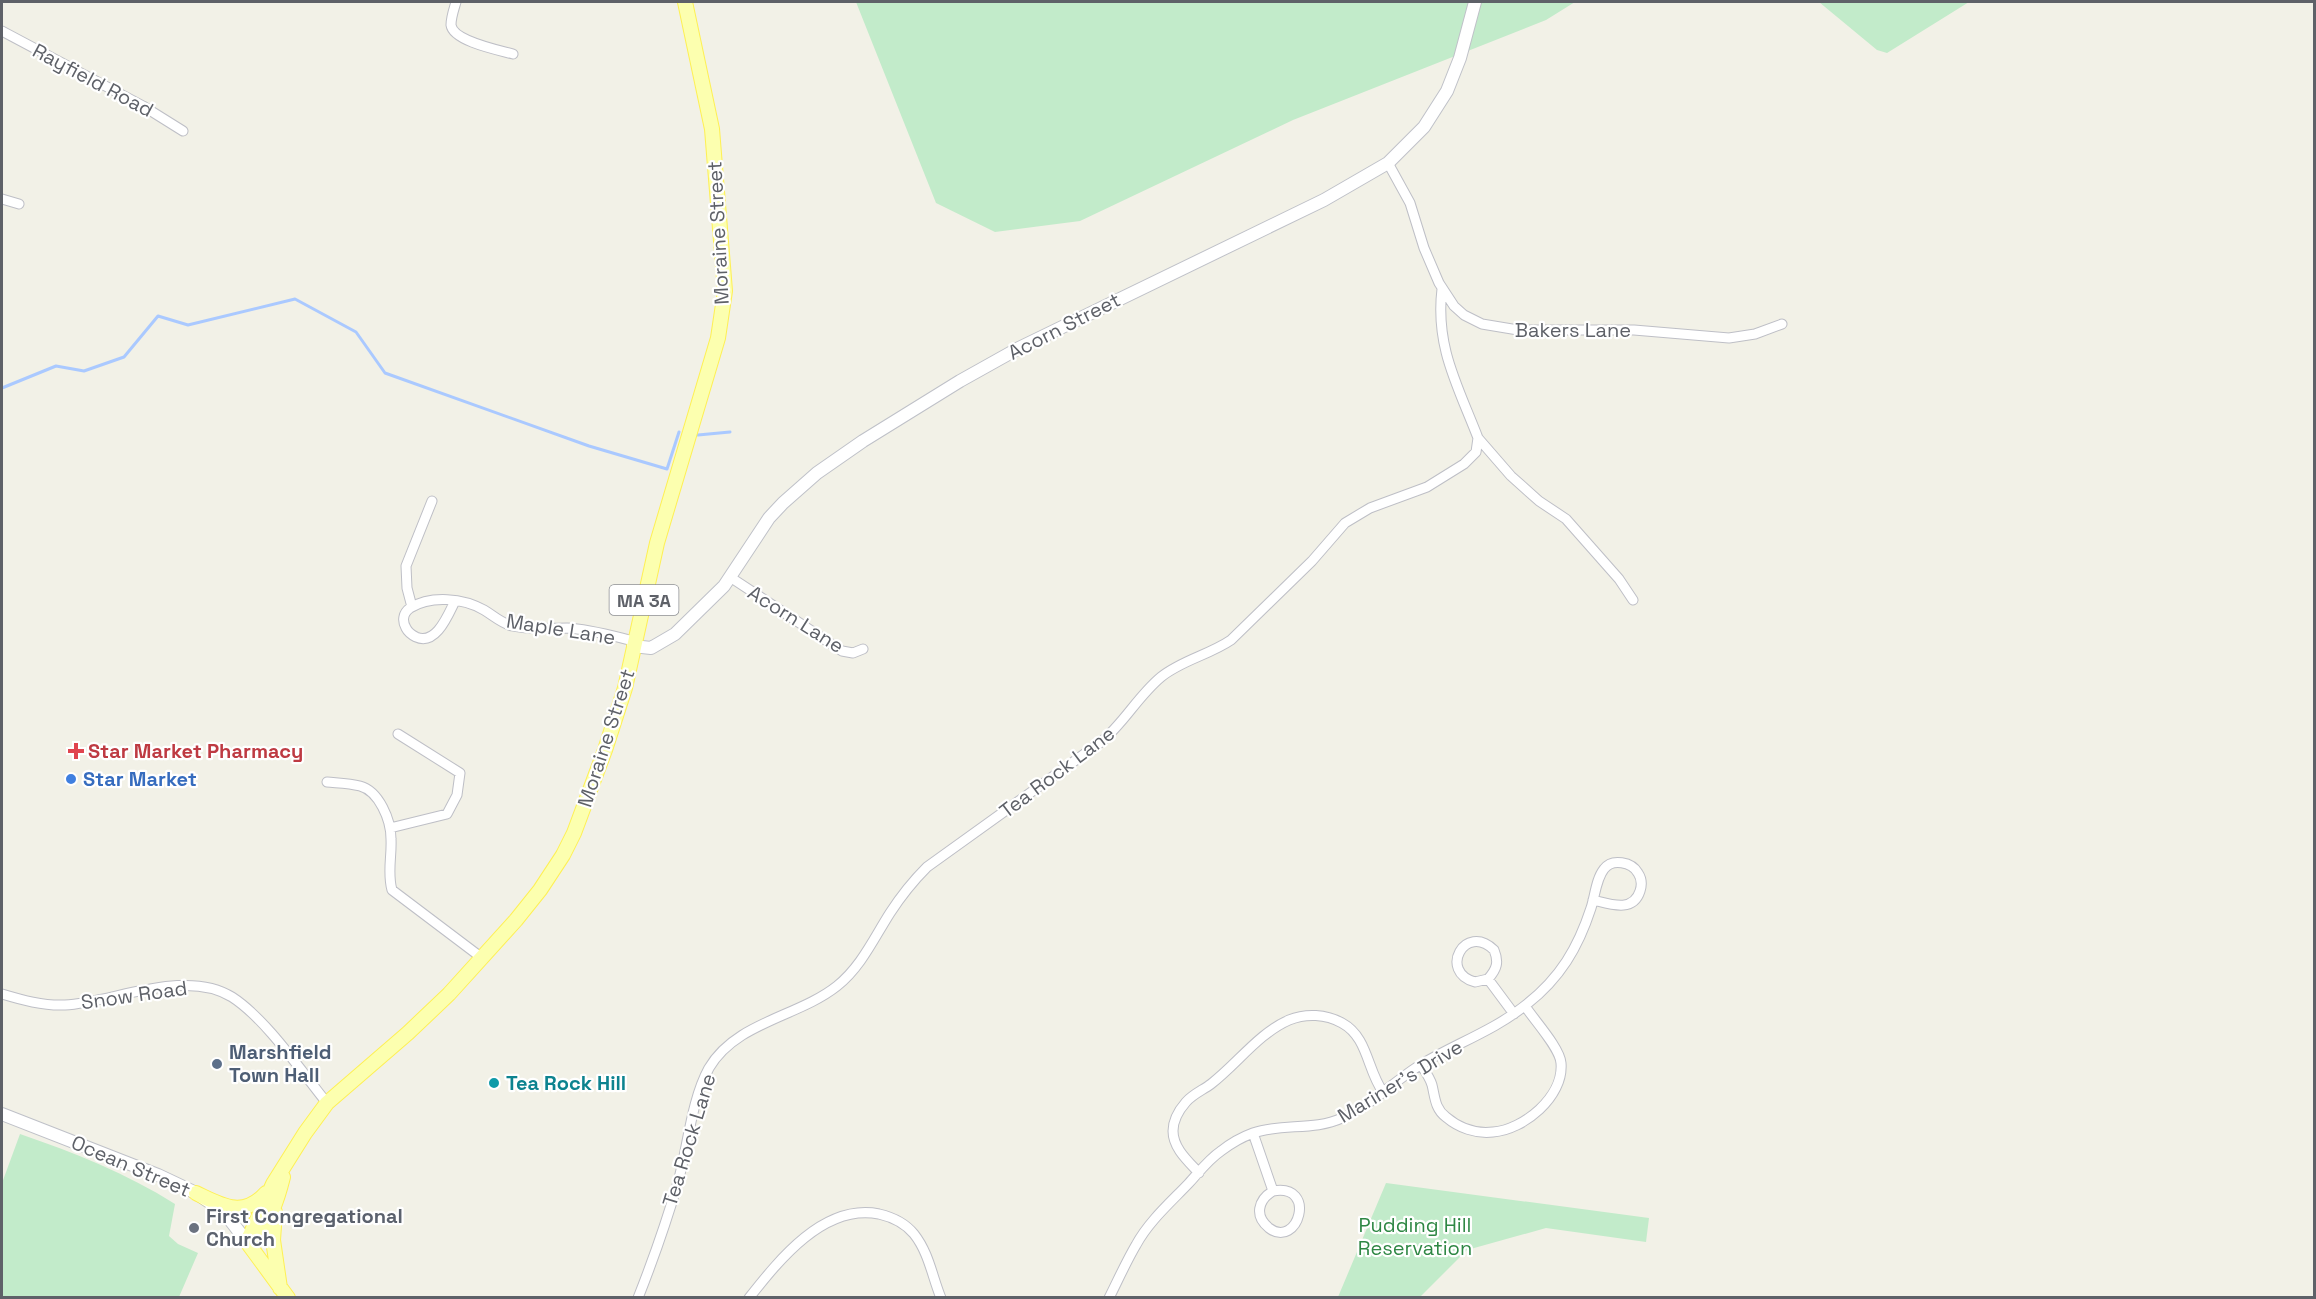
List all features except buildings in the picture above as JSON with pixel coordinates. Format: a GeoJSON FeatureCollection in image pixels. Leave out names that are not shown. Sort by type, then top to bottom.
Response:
{"type":"FeatureCollection","features":[{"type":"Feature","properties":{"kind":"main road","name":"Moraine Street"},"geometry":{"type":"LineString","coordinates":[[247,1242],[273,1184],[304,1133],[327,1103],[449,994],[540,890],[563,855],[574,833],[621,704],[657,543],[718,338],[725,291],[712,129],[685,2]]}},
{"type":"Feature","properties":{"kind":"main road","name":"Acorn Street"},"geometry":{"type":"LineString","coordinates":[[634,644],[651,648],[664,642],[718,594],[769,518],[783,502],[816,473],[864,441],[1018,348],[1324,200],[1388,163],[1424,128],[1447,91],[1460,58],[1475,2]]}},
{"type":"Feature","properties":{"kind":"main road","name":"Ocean Street"},"geometry":{"type":"LineString","coordinates":[[2,1114],[196,1193],[224,1212],[284,1293]]}},
{"type":"Feature","properties":{"kind":"main road","name":"Moraine Street"},"geometry":{"type":"LineString","coordinates":[[247,1242],[268,1221],[275,1207],[287,1162]]}},
{"type":"Feature","properties":{"kind":"main road"},"geometry":{"type":"LineString","coordinates":[[196,1193],[217,1203],[239,1208],[254,1204],[273,1184]]}},
{"type":"Feature","properties":{"kind":"main road","name":"MA 3A"},"geometry":{"type":"LineString","coordinates":[[275,1207],[274,1246],[284,1293]]}},
{"type":"Feature","properties":{"kind":"street"},"geometry":{"type":"LineString","coordinates":[[456,2],[451,26],[454,32],[464,39],[513,54]]}},
{"type":"Feature","properties":{"kind":"street","name":"Rayfield Road"},"geometry":{"type":"LineString","coordinates":[[2,31],[143,106],[183,131]]}},
{"type":"Feature","properties":{"kind":"street","name":"Bakers Lane"},"geometry":{"type":"LineString","coordinates":[[1388,163],[1410,203],[1428,260],[1442,289],[1454,306],[1464,315],[1482,324],[1530,331],[1634,330],[1729,338],[1755,334],[1782,324]]}},
{"type":"Feature","properties":{"kind":"street"},"geometry":{"type":"LineString","coordinates":[[2,199],[19,204]]}},
{"type":"Feature","properties":{"kind":"street"},"geometry":{"type":"LineString","coordinates":[[1442,289],[1440,310],[1445,356],[1478,438],[1510,476],[1539,501],[1566,519],[1619,579],[1633,600]]}},
{"type":"Feature","properties":{"kind":"street","name":"Tea Rock Lane"},"geometry":{"type":"LineString","coordinates":[[638,1298],[678,1182],[690,1125],[705,1078],[723,1052],[736,1040],[756,1028],[801,1007],[837,986],[856,966],[906,888],[927,867],[1115,731],[1149,688],[1169,671],[1231,640],[1312,561],[1345,523],[1370,508],[1427,487],[1464,464],[1476,452],[1478,438]]}},
{"type":"Feature","properties":{"kind":"street"},"geometry":{"type":"LineString","coordinates":[[432,501],[406,566],[407,588],[412,607],[403,616],[405,627],[419,639],[436,634],[455,601]]}},
{"type":"Feature","properties":{"kind":"street","name":"Acorn Lane"},"geometry":{"type":"LineString","coordinates":[[730,577],[842,651],[853,653],[862,649]]}},
{"type":"Feature","properties":{"kind":"street","name":"Maple Lane"},"geometry":{"type":"LineString","coordinates":[[412,607],[432,600],[445,599],[483,609],[512,626],[569,628],[634,644]]}},
{"type":"Feature","properties":{"kind":"street"},"geometry":{"type":"LineString","coordinates":[[390,828],[447,814],[457,795],[459,773],[398,734]]}},
{"type":"Feature","properties":{"kind":"street"},"geometry":{"type":"LineString","coordinates":[[327,782],[362,786],[378,801],[390,828],[389,882],[392,890],[482,958]]}},
{"type":"Feature","properties":{"kind":"street","name":"Mariner's Drive"},"geometry":{"type":"LineString","coordinates":[[1109,1298],[1136,1243],[1152,1222],[1219,1152],[1253,1133],[1278,1128],[1325,1125],[1359,1110],[1421,1065],[1514,1014],[1547,987],[1573,954],[1582,935],[1593,900],[1604,868],[1612,863],[1622,862],[1638,872],[1641,888],[1632,903],[1616,906],[1593,900]]}},
{"type":"Feature","properties":{"kind":"street"},"geometry":{"type":"LineString","coordinates":[[1475,941],[1483,942],[1494,950],[1497,965],[1488,979],[1475,982],[1461,975],[1457,967],[1457,957],[1466,944],[1475,941]]}},
{"type":"Feature","properties":{"kind":"street"},"geometry":{"type":"LineString","coordinates":[[1488,979],[1514,1014]]}},
{"type":"Feature","properties":{"kind":"street","name":"Snow Road"},"geometry":{"type":"LineString","coordinates":[[2,996],[35,1003],[64,1005],[185,986],[214,989],[231,997],[260,1022],[327,1103]]}},
{"type":"Feature","properties":{"kind":"street"},"geometry":{"type":"LineString","coordinates":[[1421,1065],[1432,1082],[1437,1107],[1444,1116],[1457,1124],[1482,1132],[1496,1132],[1515,1126],[1539,1110],[1550,1098],[1562,1064],[1559,1054],[1525,1006]]}},
{"type":"Feature","properties":{"kind":"street"},"geometry":{"type":"LineString","coordinates":[[1199,1173],[1179,1151],[1174,1140],[1173,1130],[1181,1108],[1268,1033],[1290,1020],[1305,1016],[1321,1016],[1344,1024],[1362,1043],[1375,1081],[1383,1092]]}},
{"type":"Feature","properties":{"kind":"street"},"geometry":{"type":"LineString","coordinates":[[1253,1133],[1273,1191]]}},
{"type":"Feature","properties":{"kind":"street"},"geometry":{"type":"LineString","coordinates":[[1273,1191],[1290,1193],[1298,1200],[1301,1211],[1299,1220],[1284,1232],[1273,1231],[1263,1223],[1259,1213],[1265,1196],[1273,1191]]}},
{"type":"Feature","properties":{"kind":"street"},"geometry":{"type":"LineString","coordinates":[[749,1298],[775,1266],[819,1227],[835,1219],[862,1213],[875,1213],[895,1219],[912,1232],[926,1252],[941,1298]]}},
{"type":"Feature","properties":{"kind":"green space"},"geometry":{"type":"Polygon","coordinates":[[[856,2],[1575,2],[1546,20],[1293,120],[1080,221],[995,232],[936,203],[856,2]]]}},
{"type":"Feature","properties":{"kind":"green space"},"geometry":{"type":"Polygon","coordinates":[[[1819,2],[1969,2],[1887,53],[1877,50],[1819,2]]]}},
{"type":"Feature","properties":{"kind":"green space"},"geometry":{"type":"Polygon","coordinates":[[[20,1134],[100,1164],[175,1204],[169,1236],[178,1244],[198,1253],[179,1297],[2,1297],[2,1183],[20,1134]]]}},
{"type":"Feature","properties":{"kind":"green space","name":"Pudding Hill Reservation"},"geometry":{"type":"Polygon","coordinates":[[[1386,1183],[1649,1218],[1646,1242],[1546,1228],[1467,1250],[1420,1297],[1338,1297],[1386,1183]]]}},
{"type":"Feature","properties":{"kind":"waterway"},"geometry":{"type":"LineString","coordinates":[[2,388],[56,366],[84,371],[124,357],[158,316],[188,325],[295,299],[356,332],[385,373],[589,446],[667,469],[679,432]]}},
{"type":"Feature","properties":{"kind":"waterway"},"geometry":{"type":"LineString","coordinates":[[698,435],[730,432]]}},
{"type":"Feature","properties":{"kind":"place","name":"Star Market Pharmacy"},"geometry":{"type":"Point","coordinates":[76,751]}},
{"type":"Feature","properties":{"kind":"place","name":"Star Market"},"geometry":{"type":"Point","coordinates":[71,779]}},
{"type":"Feature","properties":{"kind":"place","name":"Marshfield Town Hall"},"geometry":{"type":"Point","coordinates":[217,1064]}},
{"type":"Feature","properties":{"kind":"place","name":"Tea Rock Hill"},"geometry":{"type":"Point","coordinates":[494,1083]}},
{"type":"Feature","properties":{"kind":"place","name":"First Congregational Church"},"geometry":{"type":"Point","coordinates":[194,1228]}}]}
